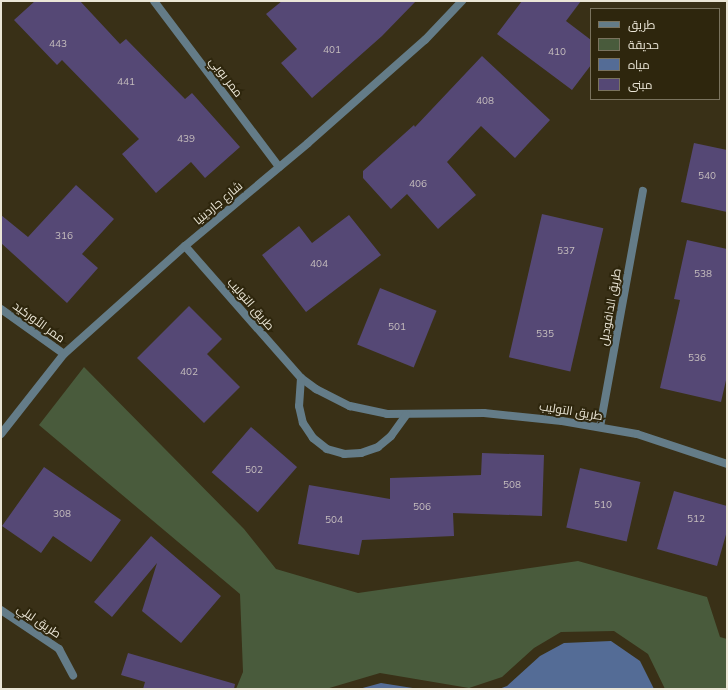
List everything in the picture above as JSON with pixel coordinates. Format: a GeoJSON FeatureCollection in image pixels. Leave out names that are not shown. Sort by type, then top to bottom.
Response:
{"type":"FeatureCollection","features":[{"type":"Feature","properties":{"kind":"street","name":"ممر بوبي"},"geometry":{"type":"LineString","coordinates":[[154,1],[279,167]]}},
{"type":"Feature","properties":{"kind":"street","name":"شارع جاردينيا"},"geometry":{"type":"LineString","coordinates":[[1,434],[64,354],[185,246],[279,167],[425,40],[462,1]]}},
{"type":"Feature","properties":{"kind":"street","name":"طريق الدافوديل"},"geometry":{"type":"LineString","coordinates":[[600,427],[643,191]]}},
{"type":"Feature","properties":{"kind":"street","name":"طريق التوليب"},"geometry":{"type":"LineString","coordinates":[[185,246],[301,378],[327,396],[350,406],[368,412],[406,415],[449,412],[484,413],[600,427],[673,444],[727,464]]}},
{"type":"Feature","properties":{"kind":"street","name":"ممر الأوركيد"},"geometry":{"type":"LineString","coordinates":[[1,309],[64,354]]}},
{"type":"Feature","properties":{"kind":"street"},"geometry":{"type":"LineString","coordinates":[[301,378],[299,406],[303,423],[313,438],[327,449],[344,454],[356,454],[378,447],[391,436],[406,415]]}},
{"type":"Feature","properties":{"kind":"street","name":"طريق ليلي"},"geometry":{"type":"LineString","coordinates":[[1,610],[59,649],[73,675]]}},
{"type":"Feature","properties":{"kind":"green space"},"geometry":{"type":"Polygon","coordinates":[[[84,367],[244,529],[276,569],[358,593],[578,561],[707,597],[720,637],[727,639],[727,689],[665,689],[648,654],[614,631],[561,632],[534,648],[502,677],[469,688],[380,673],[326,689],[236,689],[243,672],[240,594],[39,425],[84,367]]]}},
{"type":"Feature","properties":{"kind":"water"},"geometry":{"type":"Polygon","coordinates":[[[611,641],[640,661],[654,689],[499,689],[507,686],[540,656],[564,643],[611,641]]]}},
{"type":"Feature","properties":{"kind":"water"},"geometry":{"type":"Polygon","coordinates":[[[381,683],[419,689],[359,689],[381,683]]]}},
{"type":"Feature","properties":{"kind":"building"},"geometry":{"type":"Polygon","coordinates":[[[35,1],[80,1],[120,44],[126,39],[185,99],[192,93],[240,147],[205,178],[191,162],[156,193],[122,154],[139,139],[62,60],[57,65],[14,20],[35,1]]]}},
{"type":"Feature","properties":{"kind":"building"},"geometry":{"type":"Polygon","coordinates":[[[282,1],[416,1],[382,36],[312,98],[281,63],[297,49],[266,14],[282,1]]]}},
{"type":"Feature","properties":{"kind":"building"},"geometry":{"type":"Polygon","coordinates":[[[522,1],[581,1],[566,21],[590,39],[590,66],[572,90],[497,34],[522,1]]]}},
{"type":"Feature","properties":{"kind":"building"},"geometry":{"type":"Polygon","coordinates":[[[482,56],[550,120],[515,158],[481,126],[447,162],[476,195],[438,229],[407,194],[391,209],[363,178],[363,171],[414,125],[415,127],[482,56]]]}},
{"type":"Feature","properties":{"kind":"building"},"geometry":{"type":"Polygon","coordinates":[[[694,143],[727,150],[727,212],[681,202],[694,143]]]}},
{"type":"Feature","properties":{"kind":"building"},"geometry":{"type":"Polygon","coordinates":[[[76,185],[114,219],[82,254],[98,268],[67,303],[1,243],[1,215],[28,237],[76,185]]]}},
{"type":"Feature","properties":{"kind":"building"},"geometry":{"type":"Polygon","coordinates":[[[542,214],[603,228],[570,371],[509,357],[542,214]]]}},
{"type":"Feature","properties":{"kind":"building"},"geometry":{"type":"Polygon","coordinates":[[[349,215],[381,255],[306,312],[262,255],[299,226],[312,243],[349,215]]]}},
{"type":"Feature","properties":{"kind":"building"},"geometry":{"type":"Polygon","coordinates":[[[687,240],[727,249],[727,376],[721,402],[660,388],[680,300],[674,299],[687,240]]]}},
{"type":"Feature","properties":{"kind":"building"},"geometry":{"type":"Polygon","coordinates":[[[380,288],[437,311],[414,367],[357,345],[380,288]]]}},
{"type":"Feature","properties":{"kind":"building"},"geometry":{"type":"Polygon","coordinates":[[[189,306],[222,339],[207,354],[240,387],[204,423],[137,358],[189,306]]]}},
{"type":"Feature","properties":{"kind":"building"},"geometry":{"type":"Polygon","coordinates":[[[251,427],[297,467],[258,512],[212,472],[251,427]]]}},
{"type":"Feature","properties":{"kind":"building"},"geometry":{"type":"Polygon","coordinates":[[[482,453],[544,455],[542,516],[453,513],[454,536],[362,540],[359,555],[298,544],[309,485],[390,499],[390,478],[481,475],[482,453]]]}},
{"type":"Feature","properties":{"kind":"building"},"geometry":{"type":"Polygon","coordinates":[[[44,467],[121,520],[91,562],[53,536],[41,553],[2,526],[44,467]]]}},
{"type":"Feature","properties":{"kind":"building"},"geometry":{"type":"Polygon","coordinates":[[[580,468],[640,482],[627,541],[566,527],[580,468]]]}},
{"type":"Feature","properties":{"kind":"building"},"geometry":{"type":"Polygon","coordinates":[[[674,491],[727,506],[727,531],[717,566],[657,549],[674,491]]]}},
{"type":"Feature","properties":{"kind":"building"},"geometry":{"type":"Polygon","coordinates":[[[151,536],[221,596],[181,643],[142,611],[157,563],[112,617],[94,602],[151,536]]]}},
{"type":"Feature","properties":{"kind":"building"},"geometry":{"type":"Polygon","coordinates":[[[128,653],[235,684],[234,689],[143,689],[145,682],[121,675],[128,653]]]}}]}
